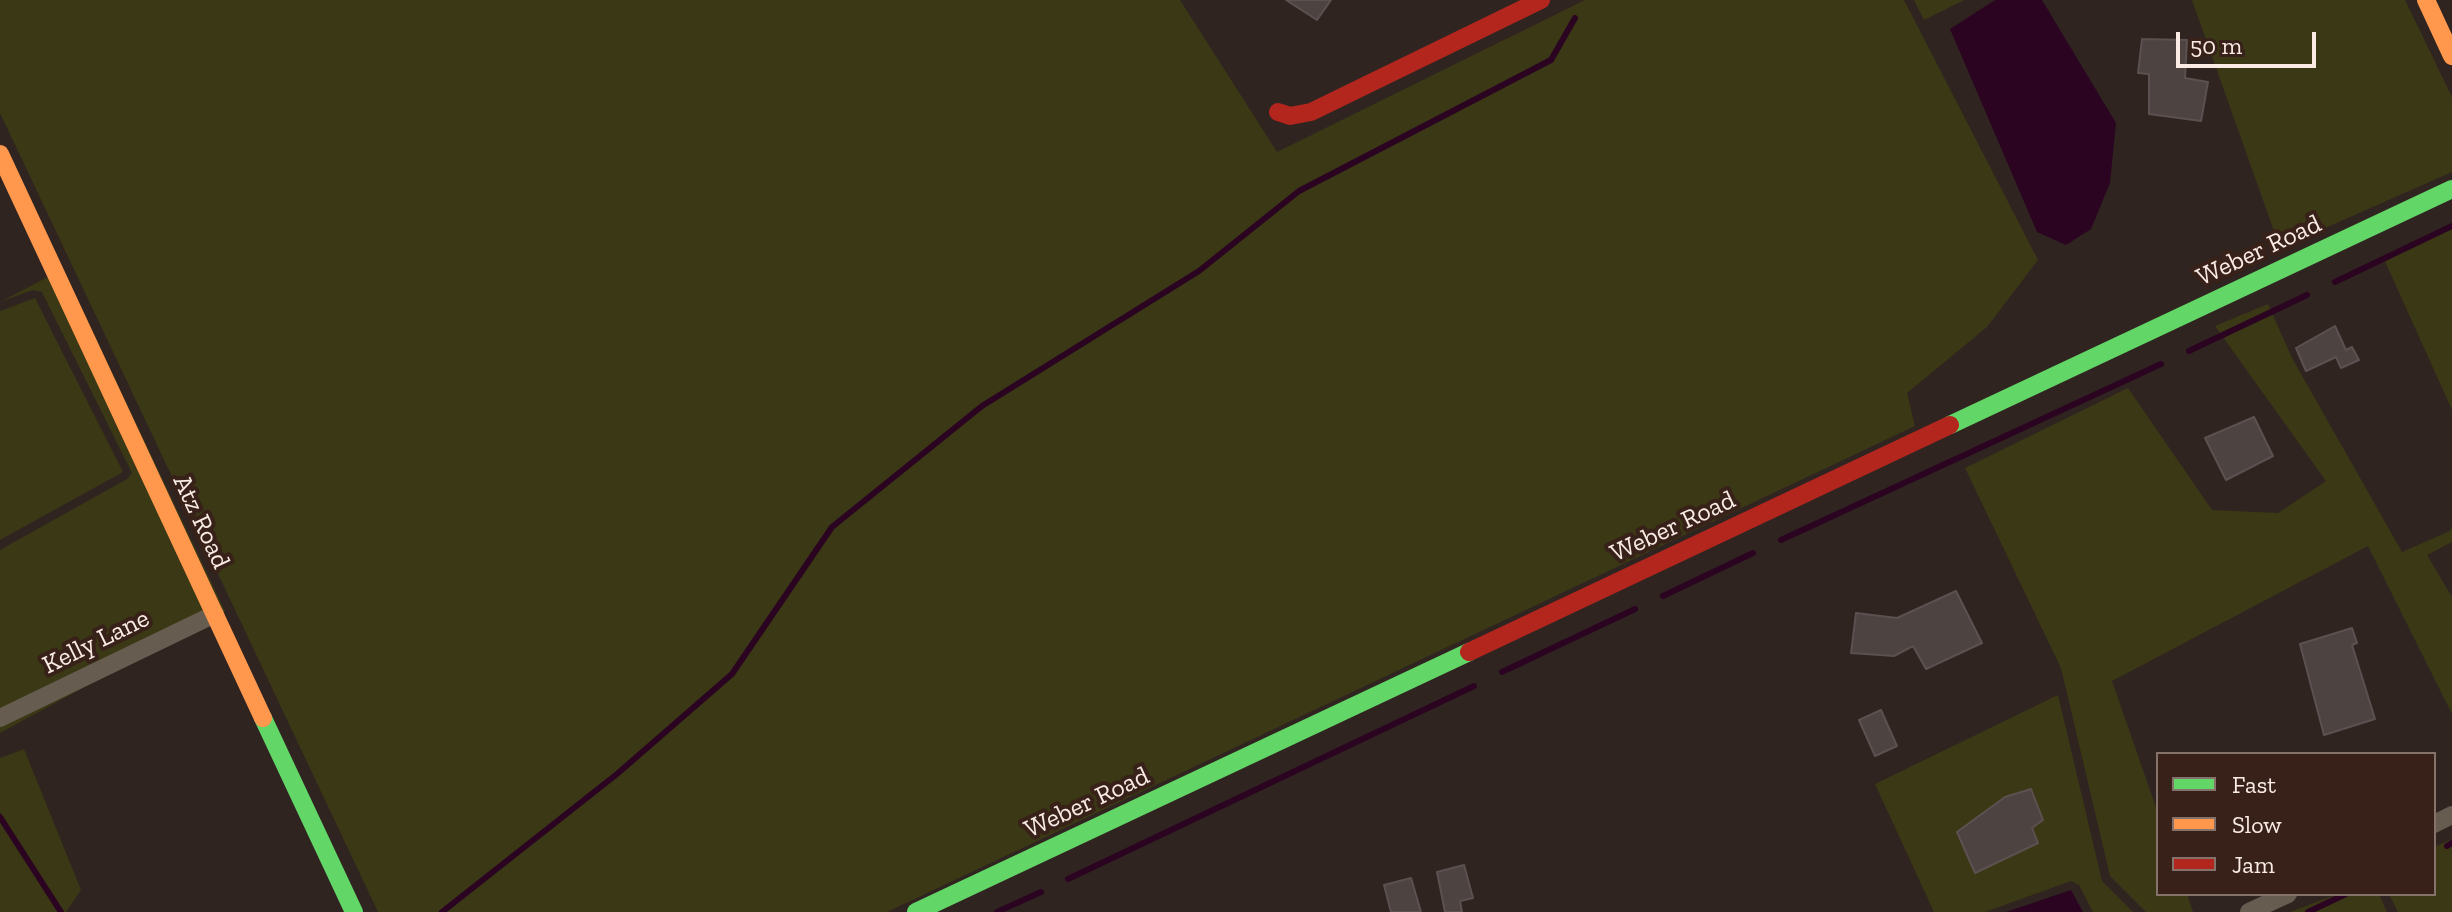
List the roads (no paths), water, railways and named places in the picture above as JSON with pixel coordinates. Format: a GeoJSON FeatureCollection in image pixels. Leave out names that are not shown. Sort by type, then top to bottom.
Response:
{"type":"FeatureCollection","features":[{"type":"Feature","properties":{"kind":"street"},"geometry":{"type":"LineString","coordinates":[[1278,112],[1290,116],[1311,112],[1541,0]]}},
{"type":"Feature","properties":{"kind":"street"},"geometry":{"type":"LineString","coordinates":[[2426,0],[2452,56]]}},
{"type":"Feature","properties":{"kind":"street","name":"Atz Road"},"geometry":{"type":"LineString","coordinates":[[0,154],[354,912]]}},
{"type":"Feature","properties":{"kind":"street","name":"Weber Road"},"geometry":{"type":"LineString","coordinates":[[916,912],[2452,189]]}},
{"type":"Feature","properties":{"kind":"street","name":"Kelly Lane"},"geometry":{"type":"LineString","coordinates":[[0,718],[215,614]]}},
{"type":"Feature","properties":{"kind":"street"},"geometry":{"type":"LineString","coordinates":[[2249,912],[2284,896]]}},
{"type":"Feature","properties":{"kind":"waterway"},"geometry":{"type":"LineString","coordinates":[[442,912],[617,774],[732,674],[832,527],[982,406],[1199,271],[1299,191],[1551,60],[1575,18]]}},
{"type":"Feature","properties":{"kind":"waterway"},"geometry":{"type":"LineString","coordinates":[[2335,282],[2452,226]]}},
{"type":"Feature","properties":{"kind":"waterway"},"geometry":{"type":"LineString","coordinates":[[2189,351],[2307,295]]}},
{"type":"Feature","properties":{"kind":"waterway"},"geometry":{"type":"LineString","coordinates":[[1781,540],[2161,364]]}},
{"type":"Feature","properties":{"kind":"waterway"},"geometry":{"type":"LineString","coordinates":[[1663,596],[1753,553]]}},
{"type":"Feature","properties":{"kind":"waterway"},"geometry":{"type":"LineString","coordinates":[[1502,672],[1635,609]]}},
{"type":"Feature","properties":{"kind":"waterway"},"geometry":{"type":"LineString","coordinates":[[1068,879],[1474,686]]}},
{"type":"Feature","properties":{"kind":"waterway"},"geometry":{"type":"LineString","coordinates":[[0,817],[61,912]]}},
{"type":"Feature","properties":{"kind":"waterway"},"geometry":{"type":"LineString","coordinates":[[2447,846],[2452,843]]}},
{"type":"Feature","properties":{"kind":"waterway"},"geometry":{"type":"LineString","coordinates":[[997,912],[1041,892]]}},
{"type":"Feature","properties":{"kind":"waterway"},"geometry":{"type":"LineString","coordinates":[[2308,912],[2342,896]]}}]}
